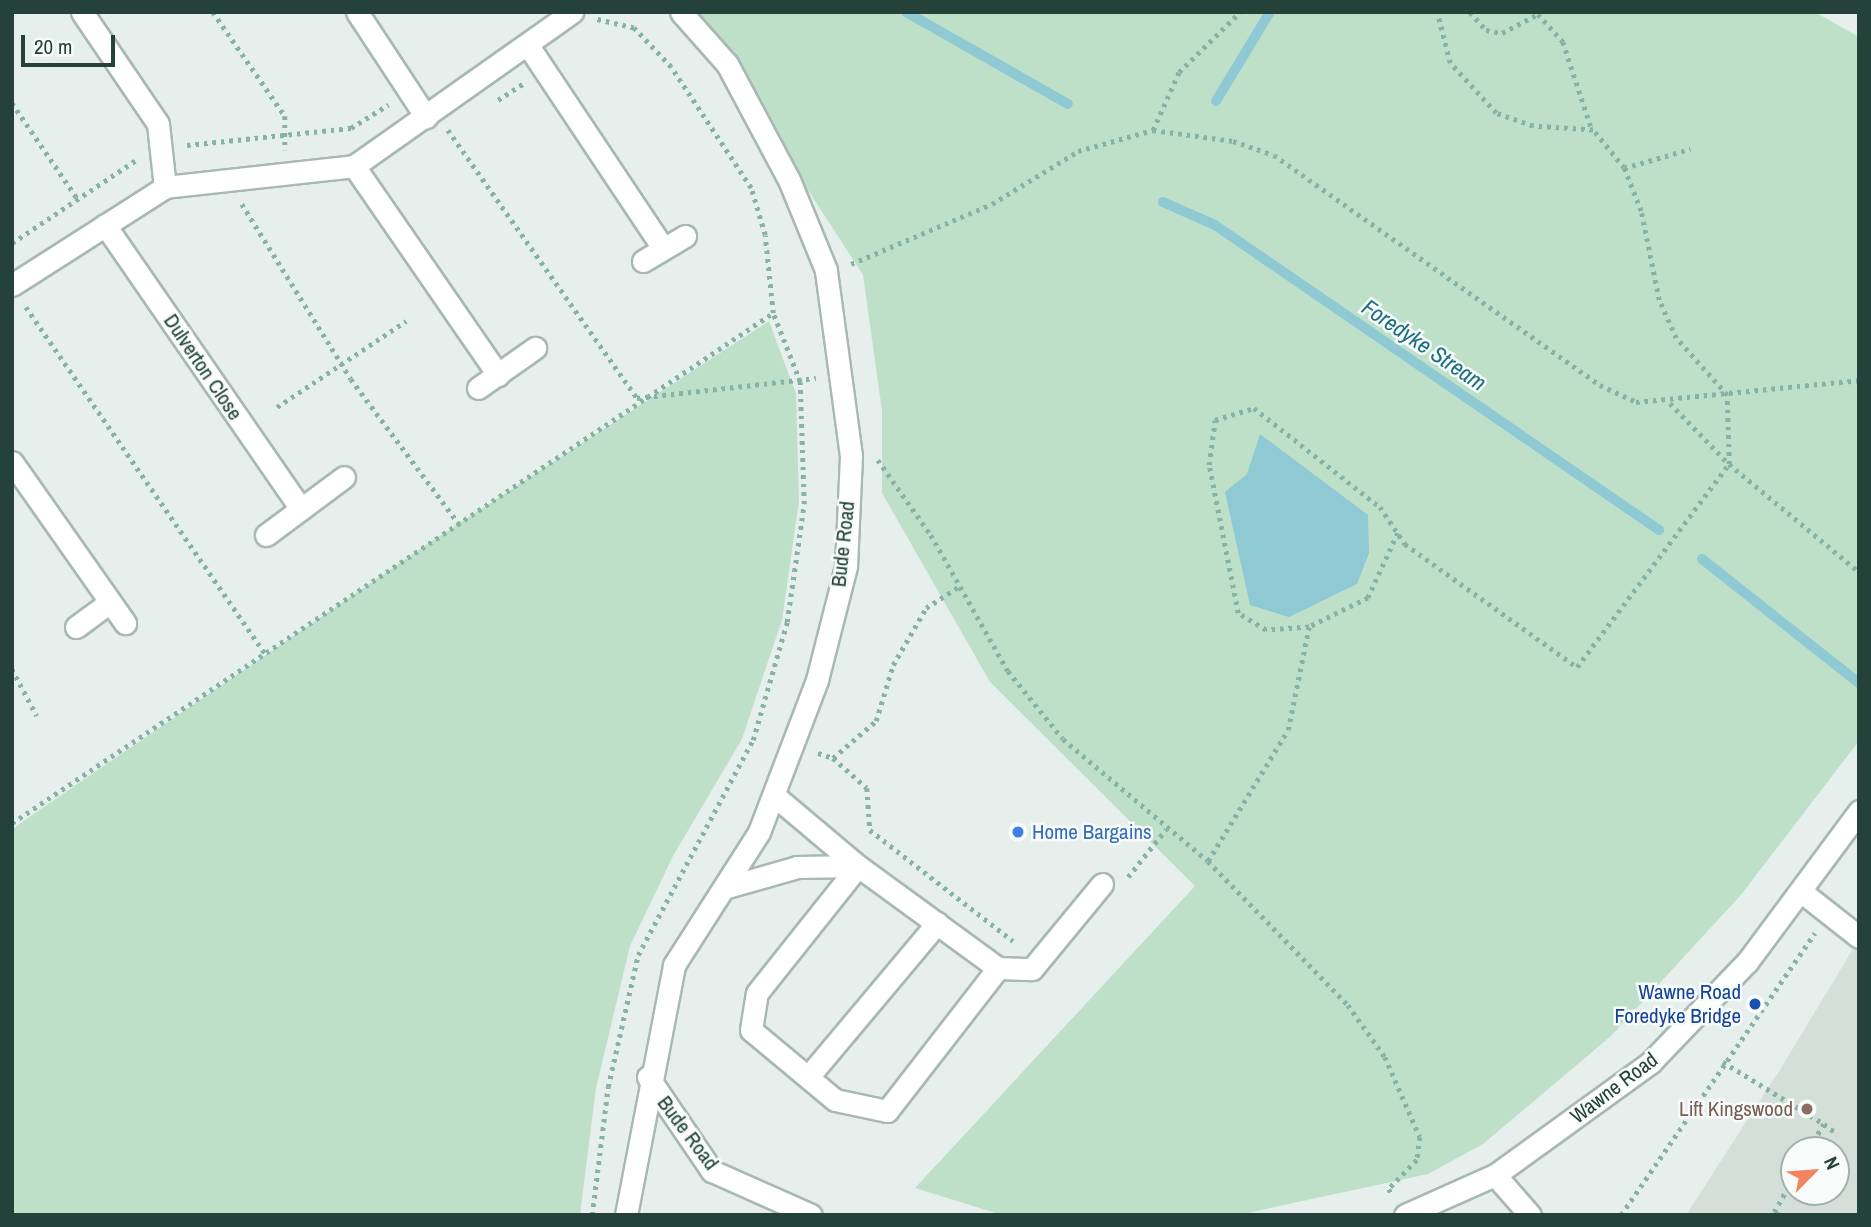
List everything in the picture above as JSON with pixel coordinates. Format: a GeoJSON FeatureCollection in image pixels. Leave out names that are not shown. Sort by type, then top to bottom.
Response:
{"type":"FeatureCollection","features":[{"type":"Feature","properties":{"kind":"street"},"geometry":{"type":"LineString","coordinates":[[82,12],[158,124],[166,187]]}},
{"type":"Feature","properties":{"kind":"street"},"geometry":{"type":"LineString","coordinates":[[13,283],[166,187],[354,166],[529,47],[572,12]]}},
{"type":"Feature","properties":{"kind":"street","name":"Bude Road"},"geometry":{"type":"LineString","coordinates":[[626,1215],[648,1077],[674,965],[776,797],[797,747],[846,565],[851,456],[842,372],[826,270],[789,180],[727,64],[681,12]]}},
{"type":"Feature","properties":{"kind":"street"},"geometry":{"type":"LineString","coordinates":[[360,14],[409,91],[430,114]]}},
{"type":"Feature","properties":{"kind":"street"},"geometry":{"type":"LineString","coordinates":[[529,47],[663,248]]}},
{"type":"Feature","properties":{"kind":"street"},"geometry":{"type":"LineString","coordinates":[[354,166],[498,375]]}},
{"type":"Feature","properties":{"kind":"street","name":"Dulverton Close"},"geometry":{"type":"LineString","coordinates":[[106,225],[301,509]]}},
{"type":"Feature","properties":{"kind":"street"},"geometry":{"type":"LineString","coordinates":[[643,261],[685,236]]}},
{"type":"Feature","properties":{"kind":"street"},"geometry":{"type":"LineString","coordinates":[[478,388],[535,348]]}},
{"type":"Feature","properties":{"kind":"street"},"geometry":{"type":"LineString","coordinates":[[12,462],[125,623]]}},
{"type":"Feature","properties":{"kind":"street"},"geometry":{"type":"LineString","coordinates":[[266,535],[344,477]]}},
{"type":"Feature","properties":{"kind":"street"},"geometry":{"type":"LineString","coordinates":[[76,627],[110,602]]}},
{"type":"Feature","properties":{"kind":"street"},"geometry":{"type":"LineString","coordinates":[[776,797],[858,866],[998,968],[1032,969],[1110,887]]}},
{"type":"Feature","properties":{"kind":"street","name":"Wawne Road"},"geometry":{"type":"LineString","coordinates":[[1401,1210],[1495,1175],[1670,1045],[1803,893],[1859,811]]}},
{"type":"Feature","properties":{"kind":"street"},"geometry":{"type":"LineString","coordinates":[[723,888],[797,867],[858,866]]}},
{"type":"Feature","properties":{"kind":"street"},"geometry":{"type":"LineString","coordinates":[[858,866],[757,993],[751,1030],[835,1100],[887,1111],[998,968]]}},
{"type":"Feature","properties":{"kind":"street"},"geometry":{"type":"LineString","coordinates":[[1803,893],[1859,937]]}},
{"type":"Feature","properties":{"kind":"street"},"geometry":{"type":"LineString","coordinates":[[808,1077],[937,922]]}},
{"type":"Feature","properties":{"kind":"street","name":"Bude Road"},"geometry":{"type":"LineString","coordinates":[[648,1077],[712,1171],[811,1215]]}},
{"type":"Feature","properties":{"kind":"street"},"geometry":{"type":"LineString","coordinates":[[1495,1175],[1530,1215]]}},
{"type":"Feature","properties":{"kind":"path"},"geometry":{"type":"LineString","coordinates":[[213,12],[285,116],[286,173]]}},
{"type":"Feature","properties":{"kind":"path"},"geometry":{"type":"LineString","coordinates":[[588,12],[600,25],[634,28],[662,58],[751,188],[765,235],[773,313],[800,382],[804,504],[787,622],[753,740],[638,955],[608,1087],[592,1215]]}},
{"type":"Feature","properties":{"kind":"path"},"geometry":{"type":"LineString","coordinates":[[1153,130],[1179,72],[1240,12]]}},
{"type":"Feature","properties":{"kind":"path"},"geometry":{"type":"LineString","coordinates":[[1437,12],[1450,63],[1496,113],[1533,126],[1592,130]]}},
{"type":"Feature","properties":{"kind":"path"},"geometry":{"type":"LineString","coordinates":[[1398,533],[1368,598],[1309,627],[1266,630],[1238,613],[1209,465],[1215,420],[1254,408],[1380,507],[1398,533],[1577,667],[1729,464],[1727,396],[1676,338],[1659,300],[1641,211],[1624,168],[1592,130],[1563,42],[1538,14],[1502,33],[1486,30],[1470,12]]}},
{"type":"Feature","properties":{"kind":"path"},"geometry":{"type":"LineString","coordinates":[[12,243],[77,198],[161,147],[285,138],[351,128],[409,91]]}},
{"type":"Feature","properties":{"kind":"path"},"geometry":{"type":"LineString","coordinates":[[12,103],[77,198]]}},
{"type":"Feature","properties":{"kind":"path"},"geometry":{"type":"LineString","coordinates":[[430,114],[637,398]]}},
{"type":"Feature","properties":{"kind":"path"},"geometry":{"type":"LineString","coordinates":[[826,270],[992,204],[1078,151],[1153,130],[1233,141],[1274,155],[1600,385],[1636,402],[1670,402],[1859,380]]}},
{"type":"Feature","properties":{"kind":"path"},"geometry":{"type":"LineString","coordinates":[[1624,168],[1690,149]]}},
{"type":"Feature","properties":{"kind":"path"},"geometry":{"type":"LineString","coordinates":[[240,201],[342,363],[459,524]]}},
{"type":"Feature","properties":{"kind":"path"},"geometry":{"type":"LineString","coordinates":[[26,307],[265,654]]}},
{"type":"Feature","properties":{"kind":"path"},"geometry":{"type":"LineString","coordinates":[[12,824],[459,524],[637,398],[773,313]]}},
{"type":"Feature","properties":{"kind":"path"},"geometry":{"type":"LineString","coordinates":[[277,407],[406,321]]}},
{"type":"Feature","properties":{"kind":"path"},"geometry":{"type":"LineString","coordinates":[[637,398],[800,382],[842,372]]}},
{"type":"Feature","properties":{"kind":"path"},"geometry":{"type":"LineString","coordinates":[[1670,402],[1729,464],[1859,572]]}},
{"type":"Feature","properties":{"kind":"path"},"geometry":{"type":"LineString","coordinates":[[873,453],[1008,671],[1063,739],[1166,829],[1208,861],[1297,948],[1385,1057],[1420,1137],[1417,1160],[1389,1189],[1401,1210]]}},
{"type":"Feature","properties":{"kind":"path"},"geometry":{"type":"LineString","coordinates":[[833,758],[876,720],[892,665],[926,608],[958,587]]}},
{"type":"Feature","properties":{"kind":"path"},"geometry":{"type":"LineString","coordinates":[[1208,861],[1288,730],[1309,627]]}},
{"type":"Feature","properties":{"kind":"path"},"geometry":{"type":"LineString","coordinates":[[13,670],[37,716]]}},
{"type":"Feature","properties":{"kind":"path"},"geometry":{"type":"LineString","coordinates":[[797,747],[833,758],[867,788],[870,830],[1019,946]]}},
{"type":"Feature","properties":{"kind":"path"},"geometry":{"type":"LineString","coordinates":[[1110,887],[1166,829]]}},
{"type":"Feature","properties":{"kind":"path"},"geometry":{"type":"LineString","coordinates":[[1621,1215],[1723,1062],[1828,915]]}},
{"type":"Feature","properties":{"kind":"path"},"geometry":{"type":"LineString","coordinates":[[1723,1062],[1838,1134]]}},
{"type":"Feature","properties":{"kind":"path"},"geometry":{"type":"LineString","coordinates":[[1818,1136],[1824,1124]]}},
{"type":"Feature","properties":{"kind":"shaded area","name":"Lift Kingswood"},"geometry":{"type":"Polygon","coordinates":[[[1859,939],[1859,1215],[1686,1215],[1781,1068],[1859,939]]]}},
{"type":"Feature","properties":{"kind":"green space"},"geometry":{"type":"Polygon","coordinates":[[[693,12],[1815,12],[1859,37],[1859,741],[1740,896],[1611,1036],[1483,1144],[1428,1174],[1238,1215],[1002,1215],[915,1188],[1195,886],[990,682],[882,493],[882,411],[863,275],[693,12]]]}},
{"type":"Feature","properties":{"kind":"green space"},"geometry":{"type":"Polygon","coordinates":[[[769,321],[796,394],[799,501],[782,620],[742,739],[673,856],[630,946],[596,1088],[580,1215],[12,1215],[12,829],[426,545],[769,321]]]}},
{"type":"Feature","properties":{"kind":"water"},"geometry":{"type":"Polygon","coordinates":[[[1260,434],[1368,515],[1369,553],[1357,584],[1289,617],[1250,605],[1225,492],[1247,474],[1260,434]]]}},
{"type":"Feature","properties":{"kind":"waterway"},"geometry":{"type":"LineString","coordinates":[[906,12],[1068,104]]}},
{"type":"Feature","properties":{"kind":"waterway"},"geometry":{"type":"LineString","coordinates":[[1216,101],[1270,12]]}},
{"type":"Feature","properties":{"kind":"waterway","name":"Foredyke Stream"},"geometry":{"type":"LineString","coordinates":[[1163,202],[1215,225],[1659,530]]}},
{"type":"Feature","properties":{"kind":"waterway","name":"Foredyke Stream"},"geometry":{"type":"LineString","coordinates":[[1702,559],[1859,683]]}},
{"type":"Feature","properties":{"kind":"place","name":"Home Bargains"},"geometry":{"type":"Point","coordinates":[1018,832]}},
{"type":"Feature","properties":{"kind":"place","name":"Wawne Road Foredyke Bridge"},"geometry":{"type":"Point","coordinates":[1755,1004]}},
{"type":"Feature","properties":{"kind":"place","name":"Lift Kingswood"},"geometry":{"type":"Point","coordinates":[1807,1109]}}]}
